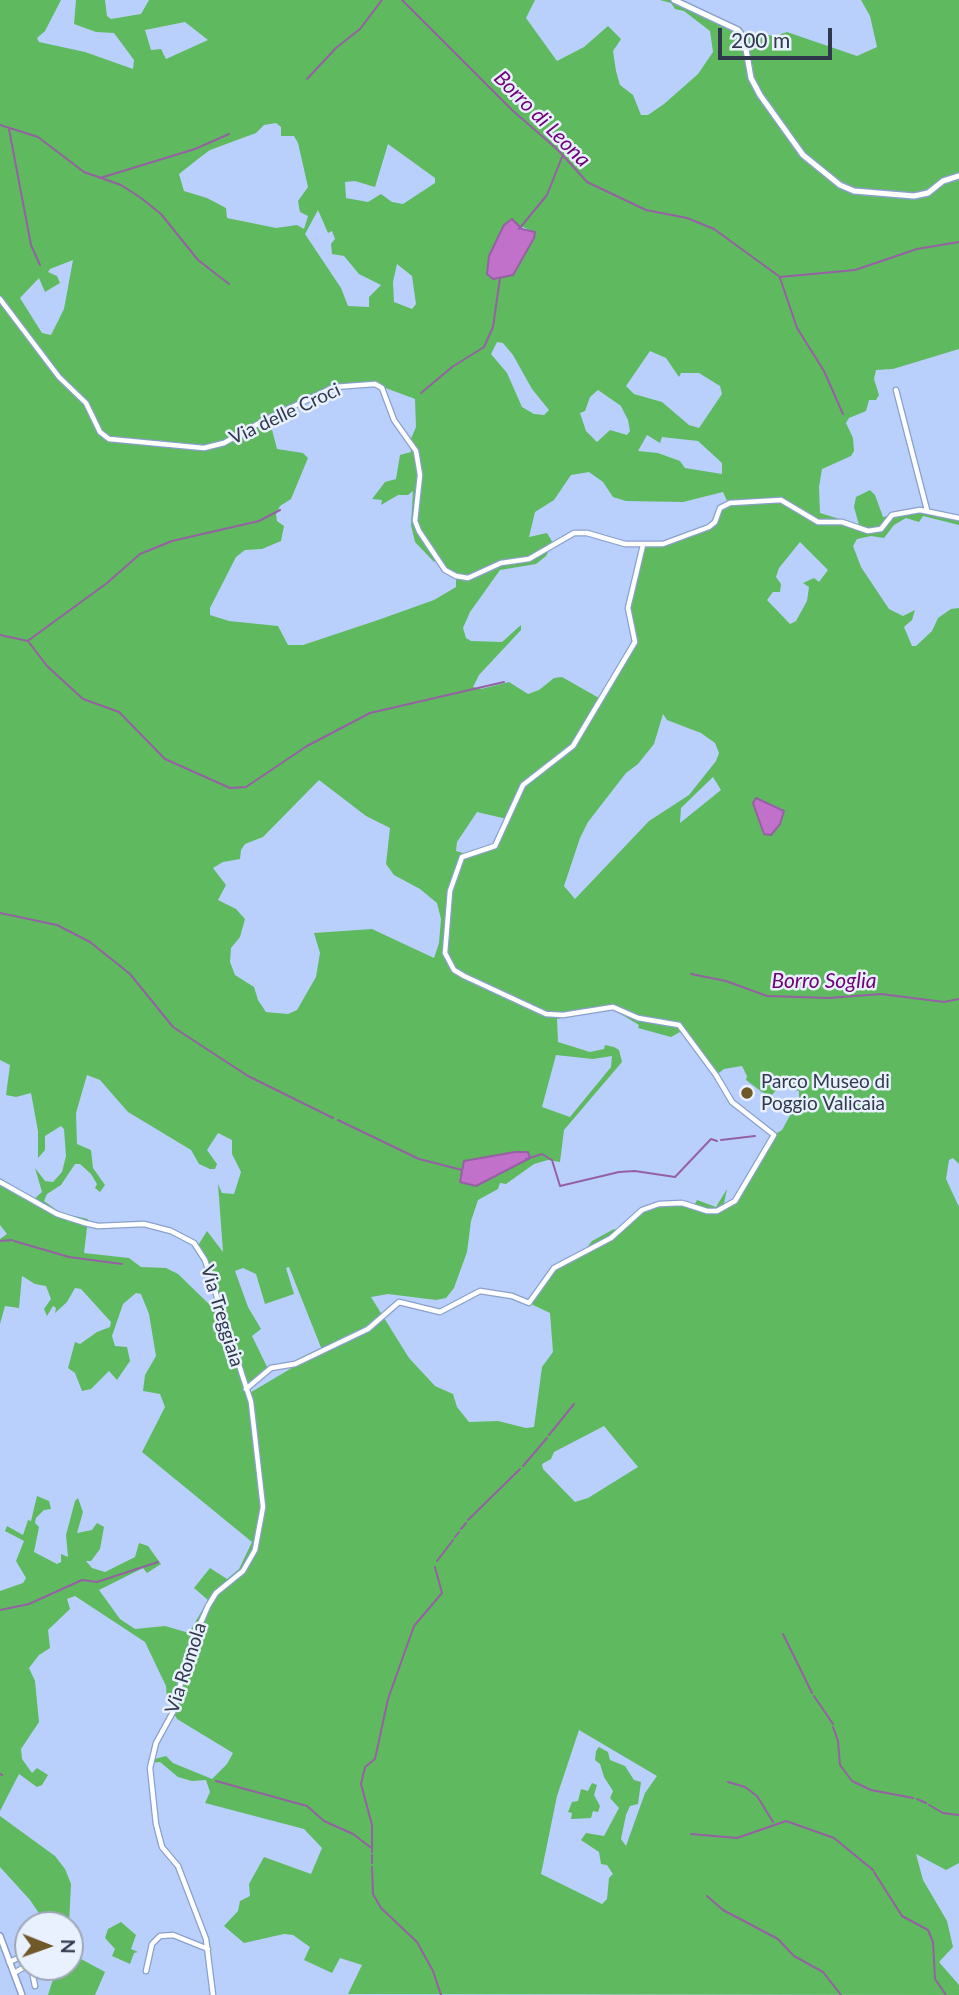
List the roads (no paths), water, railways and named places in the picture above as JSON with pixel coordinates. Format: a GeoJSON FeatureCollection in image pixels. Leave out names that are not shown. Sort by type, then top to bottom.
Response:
{"type":"FeatureCollection","features":[{"type":"Feature","properties":{"kind":"main road"},"geometry":{"type":"LineString","coordinates":[[674,0],[738,30],[744,38],[751,78],[760,95],[803,155],[840,185],[854,191],[914,196],[928,193],[943,181],[959,176]]}},
{"type":"Feature","properties":{"kind":"main road"},"geometry":{"type":"LineString","coordinates":[[0,1936],[14,1973]]}},
{"type":"Feature","properties":{"kind":"street","name":"Via delle Croci"},"geometry":{"type":"LineString","coordinates":[[0,299],[59,377],[86,403],[100,432],[109,439],[204,448],[224,443],[334,387],[375,384],[382,388],[394,420],[416,450],[420,475],[415,521],[436,559],[450,575],[468,578],[501,563],[529,559],[574,533],[643,545],[663,544],[709,527],[715,522],[720,508],[730,503],[781,500],[818,522],[842,522],[868,531],[881,529],[892,515],[927,510],[959,518]]}},
{"type":"Feature","properties":{"kind":"street"},"geometry":{"type":"LineString","coordinates":[[896,390],[927,510]]}},
{"type":"Feature","properties":{"kind":"street"},"geometry":{"type":"LineString","coordinates":[[246,1389],[271,1368],[295,1364],[368,1329],[394,1304],[403,1302],[440,1312],[480,1292],[512,1296],[529,1303],[554,1268],[611,1238],[642,1210],[659,1204],[682,1203],[707,1211],[717,1211],[735,1201],[774,1135],[732,1102],[689,1037],[676,1024],[638,1018],[613,1007],[563,1015],[546,1014],[454,970],[446,953],[450,891],[462,857],[495,845],[523,785],[573,746],[635,642],[628,608],[643,545]]}},
{"type":"Feature","properties":{"kind":"street","name":"Via Treggiaia"},"geometry":{"type":"LineString","coordinates":[[0,1182],[57,1214],[85,1223],[98,1226],[144,1224],[171,1231],[194,1243],[205,1260],[246,1389]]}},
{"type":"Feature","properties":{"kind":"street","name":"Via Romola"},"geometry":{"type":"LineString","coordinates":[[213,1995],[202,1925],[184,1878],[162,1847],[156,1824],[149,1768],[156,1743],[173,1712],[191,1645],[208,1606],[216,1593],[243,1571],[253,1556],[257,1541],[263,1507],[250,1402],[246,1389]]}},
{"type":"Feature","properties":{"kind":"street"},"geometry":{"type":"LineString","coordinates":[[146,1971],[152,1944],[160,1936],[173,1935],[208,1950]]}},
{"type":"Feature","properties":{"kind":"street"},"geometry":{"type":"LineString","coordinates":[[9,1962],[14,1960]]}},
{"type":"Feature","properties":{"kind":"street"},"geometry":{"type":"LineString","coordinates":[[33,1981],[34,1986]]}},
{"type":"Feature","properties":{"kind":"waterway"},"geometry":{"type":"LineString","coordinates":[[307,79],[336,48],[360,29],[382,0]]}},
{"type":"Feature","properties":{"kind":"waterway","name":"Borro di Leona"},"geometry":{"type":"LineString","coordinates":[[402,0],[512,110],[558,150],[587,182],[646,210],[687,218],[714,229],[780,277],[855,270],[917,249],[959,242]]}},
{"type":"Feature","properties":{"kind":"waterway"},"geometry":{"type":"LineString","coordinates":[[0,125],[38,137],[84,172],[121,185],[141,198],[161,214],[198,260],[229,284]]}},
{"type":"Feature","properties":{"kind":"waterway"},"geometry":{"type":"LineString","coordinates":[[9,129],[31,245],[40,265]]}},
{"type":"Feature","properties":{"kind":"waterway"},"geometry":{"type":"LineString","coordinates":[[100,178],[195,149],[229,134]]}},
{"type":"Feature","properties":{"kind":"waterway"},"geometry":{"type":"LineString","coordinates":[[519,229],[547,195],[562,157]]}},
{"type":"Feature","properties":{"kind":"waterway"},"geometry":{"type":"LineString","coordinates":[[421,393],[452,367],[484,347],[493,327],[500,278]]}},
{"type":"Feature","properties":{"kind":"waterway"},"geometry":{"type":"LineString","coordinates":[[780,278],[797,328],[824,371],[843,414]]}},
{"type":"Feature","properties":{"kind":"waterway"},"geometry":{"type":"LineString","coordinates":[[29,640],[107,583],[140,554],[172,541],[259,521],[280,510]]}},
{"type":"Feature","properties":{"kind":"waterway"},"geometry":{"type":"LineString","coordinates":[[0,635],[28,641],[47,666],[83,699],[119,712],[165,759],[230,788],[246,787],[307,746],[370,713],[504,682]]}},
{"type":"Feature","properties":{"kind":"waterway"},"geometry":{"type":"LineString","coordinates":[[0,913],[57,925],[90,942],[130,974],[173,1027],[248,1076],[333,1118]]}},
{"type":"Feature","properties":{"kind":"waterway","name":"Borro Soglia"},"geometry":{"type":"LineString","coordinates":[[691,974],[726,981],[767,996],[829,998],[881,994],[944,1002],[959,999]]}},
{"type":"Feature","properties":{"kind":"waterway"},"geometry":{"type":"LineString","coordinates":[[338,1120],[419,1159],[462,1170]]}},
{"type":"Feature","properties":{"kind":"waterway"},"geometry":{"type":"LineString","coordinates":[[721,1140],[755,1136]]}},
{"type":"Feature","properties":{"kind":"waterway"},"geometry":{"type":"LineString","coordinates":[[526,1159],[542,1154],[552,1160],[560,1186],[619,1172],[635,1171],[675,1177],[711,1139],[717,1141]]}},
{"type":"Feature","properties":{"kind":"waterway"},"geometry":{"type":"LineString","coordinates":[[0,1241],[12,1240]]}},
{"type":"Feature","properties":{"kind":"waterway"},"geometry":{"type":"LineString","coordinates":[[14,1241],[69,1257],[122,1264]]}},
{"type":"Feature","properties":{"kind":"waterway"},"geometry":{"type":"LineString","coordinates":[[549,1435],[574,1404]]}},
{"type":"Feature","properties":{"kind":"waterway"},"geometry":{"type":"LineString","coordinates":[[523,1466],[547,1438]]}},
{"type":"Feature","properties":{"kind":"waterway"},"geometry":{"type":"LineString","coordinates":[[468,1520],[520,1469]]}},
{"type":"Feature","properties":{"kind":"waterway"},"geometry":{"type":"LineString","coordinates":[[461,1529],[466,1523]]}},
{"type":"Feature","properties":{"kind":"waterway"},"geometry":{"type":"LineString","coordinates":[[455,1537],[459,1532]]}},
{"type":"Feature","properties":{"kind":"waterway"},"geometry":{"type":"LineString","coordinates":[[437,1561],[453,1540]]}},
{"type":"Feature","properties":{"kind":"waterway"},"geometry":{"type":"LineString","coordinates":[[0,1610],[29,1604],[82,1580],[97,1582],[158,1562]]}},
{"type":"Feature","properties":{"kind":"waterway"},"geometry":{"type":"LineString","coordinates":[[372,1852],[372,1825],[361,1784],[365,1767],[375,1759],[388,1699],[414,1626],[442,1593],[435,1567]]}},
{"type":"Feature","properties":{"kind":"waterway"},"geometry":{"type":"LineString","coordinates":[[783,1634],[812,1693]]}},
{"type":"Feature","properties":{"kind":"waterway"},"geometry":{"type":"LineString","coordinates":[[814,1696],[833,1724]]}},
{"type":"Feature","properties":{"kind":"waterway"},"geometry":{"type":"LineString","coordinates":[[833,1727],[838,1741],[840,1765],[852,1781],[871,1790],[913,1798]]}},
{"type":"Feature","properties":{"kind":"waterway"},"geometry":{"type":"LineString","coordinates":[[216,1781],[307,1806],[324,1821],[353,1834],[370,1847]]}},
{"type":"Feature","properties":{"kind":"waterway"},"geometry":{"type":"LineString","coordinates":[[728,1782],[745,1787],[757,1796],[773,1822]]}},
{"type":"Feature","properties":{"kind":"waterway"},"geometry":{"type":"LineString","coordinates":[[917,1799],[926,1803]]}},
{"type":"Feature","properties":{"kind":"waterway"},"geometry":{"type":"LineString","coordinates":[[929,1805],[943,1813],[959,1815]]}},
{"type":"Feature","properties":{"kind":"waterway"},"geometry":{"type":"LineString","coordinates":[[691,1834],[737,1838],[786,1821],[834,1838],[873,1870]]}},
{"type":"Feature","properties":{"kind":"waterway"},"geometry":{"type":"LineString","coordinates":[[372,1855],[372,1863]]}},
{"type":"Feature","properties":{"kind":"waterway"},"geometry":{"type":"LineString","coordinates":[[372,1867],[373,1894],[381,1908],[417,1942],[433,1971],[441,1995]]}},
{"type":"Feature","properties":{"kind":"waterway"},"geometry":{"type":"LineString","coordinates":[[874,1872],[902,1916],[928,1930],[933,1942],[935,1979],[946,1995]]}},
{"type":"Feature","properties":{"kind":"waterway"},"geometry":{"type":"LineString","coordinates":[[707,1896],[723,1910],[778,1939],[794,1956],[823,1972],[841,1995]]}},
{"type":"Feature","properties":{"kind":"place","name":"Parco Museo di Poggio Valicaia"},"geometry":{"type":"Point","coordinates":[747,1093]}}]}
